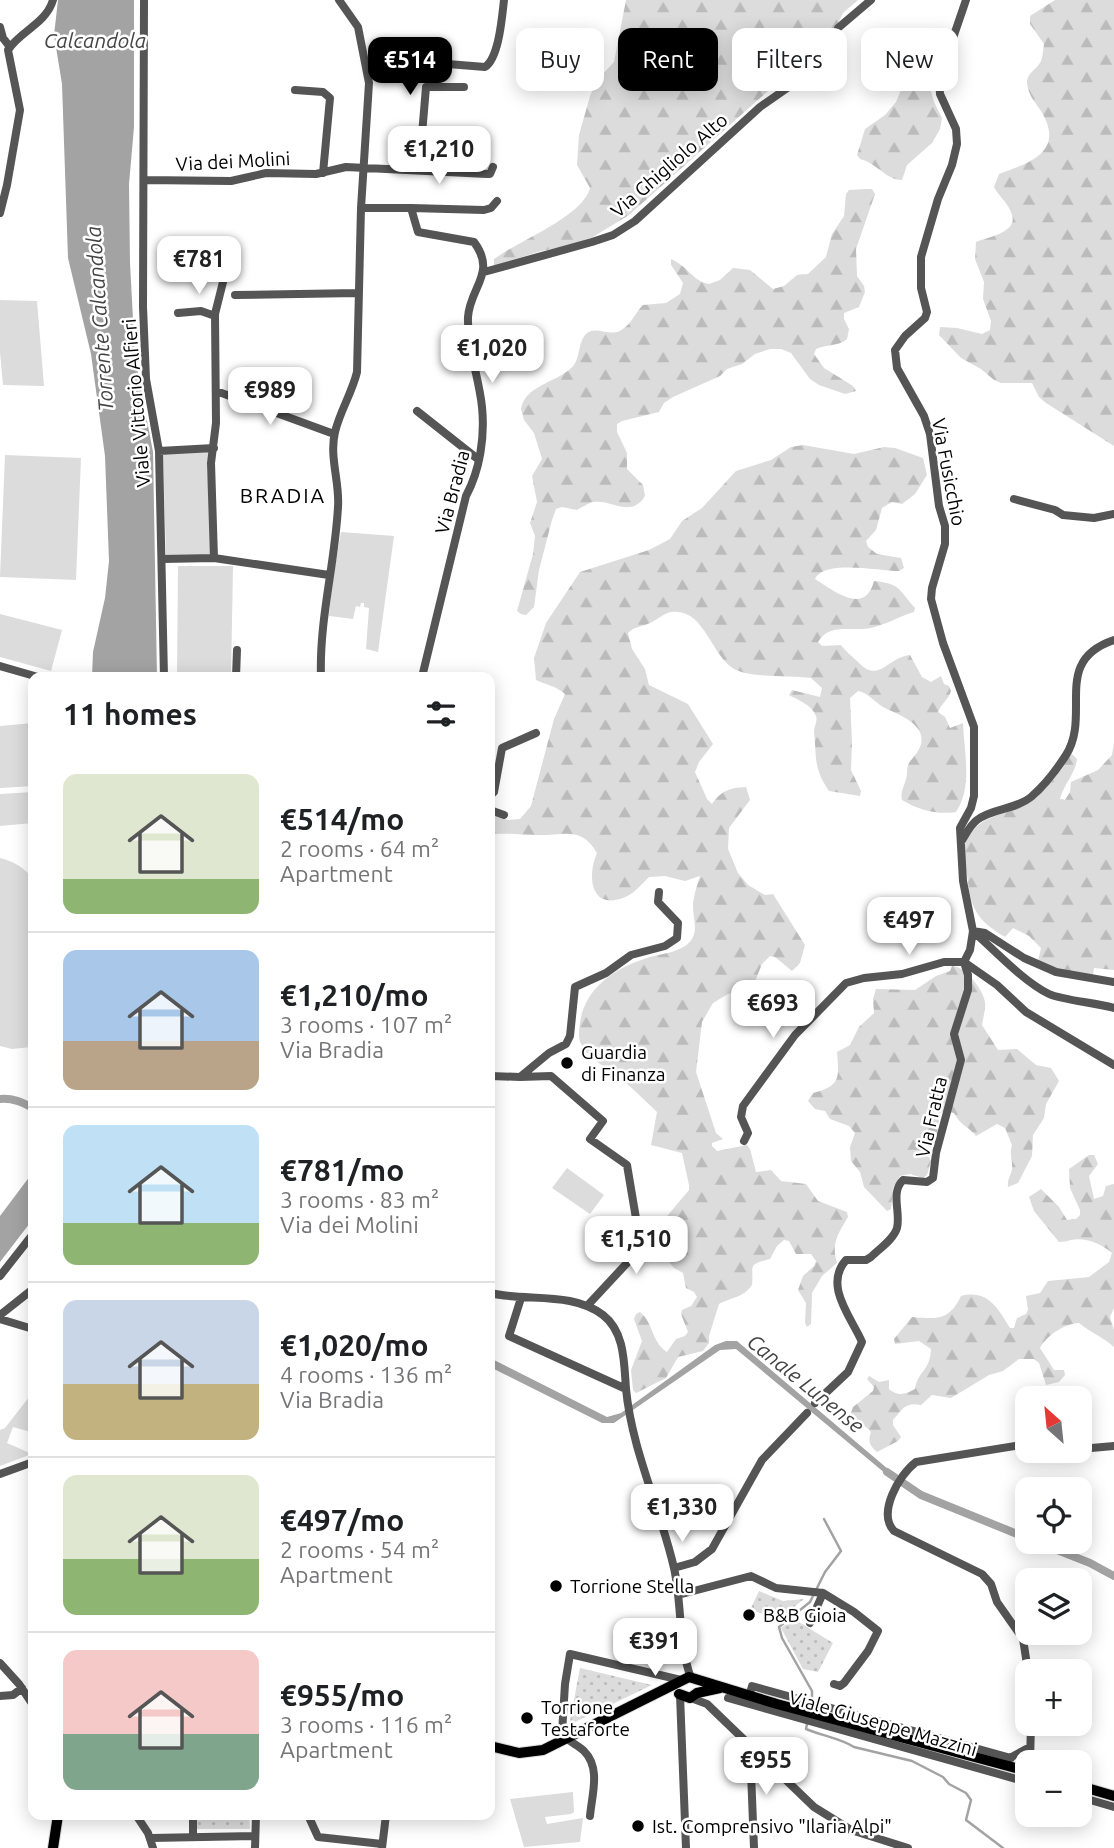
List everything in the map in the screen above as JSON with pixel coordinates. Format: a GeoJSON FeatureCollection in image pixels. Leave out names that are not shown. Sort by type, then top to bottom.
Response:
{"type":"FeatureCollection","features":[{"type":"Feature","properties":{"kind":"main road","name":"Viale Giuseppe Mazzini"},"geometry":{"type":"LineString","coordinates":[[687,1689],[724,1687],[748,1699],[1015,1768]]}},
{"type":"Feature","properties":{"kind":"main road"},"geometry":{"type":"LineString","coordinates":[[495,1746],[529,1753],[543,1750],[647,1699],[687,1689]]}},
{"type":"Feature","properties":{"kind":"main road"},"geometry":{"type":"LineString","coordinates":[[1092,1790],[1114,1796]]}},
{"type":"Feature","properties":{"kind":"main road"},"geometry":{"type":"LineString","coordinates":[[52,1848],[57,1820]]}},
{"type":"Feature","properties":{"kind":"street"},"geometry":{"type":"LineString","coordinates":[[5,47],[41,20],[53,0]]}},
{"type":"Feature","properties":{"kind":"street","name":"Viale Vittorio Alfieri"},"geometry":{"type":"LineString","coordinates":[[144,0],[143,307],[146,379],[159,451],[164,672]]}},
{"type":"Feature","properties":{"kind":"street"},"geometry":{"type":"LineString","coordinates":[[321,672],[320,647],[338,505],[334,434],[357,372],[360,208],[368,115],[368,71],[358,27],[339,0]]}},
{"type":"Feature","properties":{"kind":"street"},"geometry":{"type":"LineString","coordinates":[[368,71],[423,62],[485,67],[493,59],[504,0]]}},
{"type":"Feature","properties":{"kind":"street","name":"Via Ghigliolo Alto"},"geometry":{"type":"LineString","coordinates":[[484,272],[613,235],[635,221],[760,107],[816,68],[828,53],[838,28],[871,0]]}},
{"type":"Feature","properties":{"kind":"street","name":"Via Fusicchio"},"geometry":{"type":"LineString","coordinates":[[960,844],[960,828],[974,796],[974,727],[946,653],[931,599],[945,544],[945,526],[939,506],[930,434],[924,416],[897,368],[895,350],[928,312],[921,288],[922,257],[957,144],[956,130],[940,94],[939,79],[965,0]]}},
{"type":"Feature","properties":{"kind":"street"},"geometry":{"type":"LineString","coordinates":[[0,27],[20,110],[0,213]]}},
{"type":"Feature","properties":{"kind":"street"},"geometry":{"type":"LineString","coordinates":[[419,170],[426,87],[464,87]]}},
{"type":"Feature","properties":{"kind":"street"},"geometry":{"type":"LineString","coordinates":[[295,90],[323,92],[329,96],[323,173]]}},
{"type":"Feature","properties":{"kind":"street","name":"Via dei Molini"},"geometry":{"type":"LineString","coordinates":[[144,180],[231,181],[266,173],[323,173],[338,168],[363,167],[490,174],[493,167]]}},
{"type":"Feature","properties":{"kind":"street"},"geometry":{"type":"LineString","coordinates":[[360,208],[484,210],[491,208],[497,201]]}},
{"type":"Feature","properties":{"kind":"street"},"geometry":{"type":"LineString","coordinates":[[411,208],[416,229],[421,234],[474,242],[483,262],[484,272]]}},
{"type":"Feature","properties":{"kind":"street","name":"Via Bradia"},"geometry":{"type":"LineString","coordinates":[[423,672],[466,496],[475,478],[479,460],[482,407],[468,318],[484,272]]}},
{"type":"Feature","properties":{"kind":"street"},"geometry":{"type":"LineString","coordinates":[[214,558],[211,486],[216,391],[215,316],[223,282]]}},
{"type":"Feature","properties":{"kind":"street"},"geometry":{"type":"LineString","coordinates":[[235,295],[358,293]]}},
{"type":"Feature","properties":{"kind":"street"},"geometry":{"type":"LineString","coordinates":[[178,313],[201,311],[215,316]]}},
{"type":"Feature","properties":{"kind":"street"},"geometry":{"type":"LineString","coordinates":[[216,391],[334,434]]}},
{"type":"Feature","properties":{"kind":"street"},"geometry":{"type":"LineString","coordinates":[[416,411],[479,460]]}},
{"type":"Feature","properties":{"kind":"street"},"geometry":{"type":"LineString","coordinates":[[159,451],[214,448]]}},
{"type":"Feature","properties":{"kind":"street"},"geometry":{"type":"LineString","coordinates":[[1014,499],[1045,506],[1063,515],[1094,518],[1114,514]]}},
{"type":"Feature","properties":{"kind":"street"},"geometry":{"type":"LineString","coordinates":[[163,559],[214,558],[329,575]]}},
{"type":"Feature","properties":{"kind":"street"},"geometry":{"type":"LineString","coordinates":[[964,962],[970,950],[973,931],[963,881],[960,844],[978,819],[1031,797],[1050,776],[1072,743],[1076,679],[1080,667],[1097,646],[1114,640]]}},
{"type":"Feature","properties":{"kind":"street"},"geometry":{"type":"LineString","coordinates":[[236,672],[237,650]]}},
{"type":"Feature","properties":{"kind":"street"},"geometry":{"type":"LineString","coordinates":[[0,666],[28,674]]}},
{"type":"Feature","properties":{"kind":"street"},"geometry":{"type":"LineString","coordinates":[[495,786],[502,748],[536,733]]}},
{"type":"Feature","properties":{"kind":"street"},"geometry":{"type":"LineString","coordinates":[[495,812],[504,815]]}},
{"type":"Feature","properties":{"kind":"street"},"geometry":{"type":"LineString","coordinates":[[520,1077],[549,1053],[566,1044],[570,1036],[575,987],[606,973],[631,955],[665,946],[677,938],[678,923],[658,902],[659,892]]}},
{"type":"Feature","properties":{"kind":"street"},"geometry":{"type":"LineString","coordinates":[[973,931],[985,933],[1024,958],[1056,972],[1114,982]]}},
{"type":"Feature","properties":{"kind":"street"},"geometry":{"type":"LineString","coordinates":[[973,931],[1018,972],[1051,995],[1114,1008]]}},
{"type":"Feature","properties":{"kind":"street"},"geometry":{"type":"LineString","coordinates":[[744,1141],[748,1133],[741,1117],[743,1106],[780,1054],[836,990],[854,980],[902,974],[944,962],[964,962],[997,985],[1026,1012],[1114,1065]]}},
{"type":"Feature","properties":{"kind":"street","name":"Via Fratta"},"geometry":{"type":"LineString","coordinates":[[815,1403],[842,1379],[862,1342],[838,1296],[842,1265],[846,1260],[866,1260],[871,1257],[895,1233],[898,1226],[896,1192],[903,1180],[927,1182],[933,1178],[936,1153],[961,1060],[954,1034],[968,990],[968,975],[964,962]]}},
{"type":"Feature","properties":{"kind":"street"},"geometry":{"type":"LineString","coordinates":[[495,1076],[551,1076],[603,1121],[590,1139],[627,1165],[641,1248],[587,1306]]}},
{"type":"Feature","properties":{"kind":"street"},"geometry":{"type":"LineString","coordinates":[[0,1276],[28,1240]]}},
{"type":"Feature","properties":{"kind":"street"},"geometry":{"type":"LineString","coordinates":[[28,1293],[0,1317],[28,1327]]}},
{"type":"Feature","properties":{"kind":"street"},"geometry":{"type":"LineString","coordinates":[[495,1294],[561,1300],[587,1306],[604,1316],[616,1329],[623,1352],[631,1420],[674,1568],[678,1595],[687,1689],[681,1712],[686,1848]]}},
{"type":"Feature","properties":{"kind":"street"},"geometry":{"type":"LineString","coordinates":[[521,1298],[509,1336],[626,1389]]}},
{"type":"Feature","properties":{"kind":"street"},"geometry":{"type":"LineString","coordinates":[[674,1568],[695,1562],[712,1549],[762,1460],[807,1413]]}},
{"type":"Feature","properties":{"kind":"street"},"geometry":{"type":"LineString","coordinates":[[1015,1446],[913,1464],[887,1506],[887,1520],[890,1527],[907,1538],[982,1574],[991,1584],[997,1602],[1023,1639],[1026,1659]]}},
{"type":"Feature","properties":{"kind":"street"},"geometry":{"type":"LineString","coordinates":[[1092,1448],[1114,1446]]}},
{"type":"Feature","properties":{"kind":"street"},"geometry":{"type":"LineString","coordinates":[[0,1474],[28,1464]]}},
{"type":"Feature","properties":{"kind":"street"},"geometry":{"type":"LineString","coordinates":[[678,1595],[751,1576],[776,1588],[818,1592],[854,1612],[878,1631],[868,1651],[844,1683],[840,1686],[834,1685]]}},
{"type":"Feature","properties":{"kind":"street"},"geometry":{"type":"LineString","coordinates":[[810,1623],[818,1592]]}},
{"type":"Feature","properties":{"kind":"street","name":"Viale Giuseppe Mazzini"},"geometry":{"type":"LineString","coordinates":[[567,1740],[562,1733],[561,1723],[570,1654],[687,1689]]}},
{"type":"Feature","properties":{"kind":"street"},"geometry":{"type":"LineString","coordinates":[[0,1663],[28,1697]]}},
{"type":"Feature","properties":{"kind":"street","name":"Viale Giuseppe Mazzini"},"geometry":{"type":"LineString","coordinates":[[748,1699],[752,1686],[1011,1758]]}},
{"type":"Feature","properties":{"kind":"street"},"geometry":{"type":"LineString","coordinates":[[0,1696],[13,1695],[22,1688]]}},
{"type":"Feature","properties":{"kind":"street"},"geometry":{"type":"LineString","coordinates":[[687,1689],[707,1704],[814,1807],[851,1830],[908,1848]]}},
{"type":"Feature","properties":{"kind":"street","name":"Viale Giuseppe Mazzini"},"geometry":{"type":"LineString","coordinates":[[728,1698],[748,1699],[1015,1779]]}},
{"type":"Feature","properties":{"kind":"street"},"geometry":{"type":"LineString","coordinates":[[1029,1750],[1030,1736]]}},
{"type":"Feature","properties":{"kind":"street"},"geometry":{"type":"LineString","coordinates":[[567,1740],[579,1747],[594,1766],[590,1816]]}},
{"type":"Feature","properties":{"kind":"street"},"geometry":{"type":"LineString","coordinates":[[750,1747],[754,1848]]}},
{"type":"Feature","properties":{"kind":"street"},"geometry":{"type":"LineString","coordinates":[[998,1763],[1030,1747]]}},
{"type":"Feature","properties":{"kind":"street"},"geometry":{"type":"LineString","coordinates":[[1092,1801],[1114,1807]]}},
{"type":"Feature","properties":{"kind":"street"},"geometry":{"type":"LineString","coordinates":[[139,1820],[151,1838],[153,1848]]}},
{"type":"Feature","properties":{"kind":"street"},"geometry":{"type":"LineString","coordinates":[[193,1820],[193,1836]]}},
{"type":"Feature","properties":{"kind":"street"},"geometry":{"type":"LineString","coordinates":[[256,1820],[256,1848]]}},
{"type":"Feature","properties":{"kind":"street"},"geometry":{"type":"LineString","coordinates":[[310,1820],[318,1836],[382,1846],[385,1820]]}},
{"type":"Feature","properties":{"kind":"street"},"geometry":{"type":"LineString","coordinates":[[151,1838],[255,1836]]}},
{"type":"Feature","properties":{"kind":"green space"},"geometry":{"type":"Polygon","coordinates":[[[626,0],[858,0],[843,13],[836,28],[732,28],[732,91],[768,91],[629,215],[583,243],[541,251],[494,266],[494,259],[566,216],[585,198],[590,188],[577,165],[579,135],[592,91],[604,91],[604,73],[614,62],[618,41],[618,91],[718,91],[718,28],[621,28],[626,0]]]}},
{"type":"Feature","properties":{"kind":"green space"},"geometry":{"type":"Polygon","coordinates":[[[1055,0],[1114,0],[1114,446],[1046,403],[1039,397],[1032,383],[1001,383],[994,380],[961,358],[939,335],[940,327],[982,334],[990,330],[991,321],[983,299],[984,282],[975,259],[976,242],[1003,232],[1012,223],[1010,210],[994,187],[999,174],[1032,160],[1047,146],[1048,125],[1030,95],[1027,83],[1041,61],[1044,44],[1030,24],[1030,16],[1055,0]]]}},
{"type":"Feature","properties":{"kind":"green space"},"geometry":{"type":"Polygon","coordinates":[[[900,91],[931,91],[942,118],[940,129],[932,143],[907,165],[902,180],[886,174],[857,155],[865,129],[885,115],[896,102],[900,91]]]}},
{"type":"Feature","properties":{"kind":"green space"},"geometry":{"type":"Polygon","coordinates":[[[872,189],[875,194],[856,249],[857,276],[865,292],[859,307],[844,313],[849,329],[847,339],[816,349],[814,354],[824,368],[853,386],[856,391],[845,394],[819,385],[810,379],[791,353],[770,349],[755,354],[742,364],[727,369],[720,376],[673,397],[664,403],[659,412],[617,424],[617,432],[627,453],[627,469],[643,485],[645,496],[634,506],[593,502],[577,510],[562,507],[556,509],[539,570],[534,607],[526,615],[517,611],[533,554],[535,536],[530,523],[537,502],[532,476],[542,459],[534,433],[524,420],[521,409],[528,395],[573,366],[583,339],[589,332],[617,332],[629,324],[643,305],[666,303],[680,294],[683,283],[671,265],[671,259],[698,280],[709,284],[720,280],[733,268],[750,270],[773,289],[784,286],[797,275],[808,274],[826,257],[832,234],[844,216],[846,194],[849,190],[872,189]]]}},
{"type":"Feature","properties":{"kind":"green space"},"geometry":{"type":"Polygon","coordinates":[[[0,300],[37,301],[44,386],[3,385],[0,300]]]}},
{"type":"Feature","properties":{"kind":"green space"},"geometry":{"type":"Polygon","coordinates":[[[803,445],[854,454],[884,447],[923,458],[927,475],[915,494],[902,504],[892,502],[882,508],[876,530],[866,541],[868,547],[877,554],[901,558],[904,568],[899,571],[829,569],[815,579],[848,598],[856,599],[864,597],[870,591],[874,581],[889,584],[902,592],[915,608],[914,612],[871,628],[828,632],[818,642],[822,646],[841,645],[871,671],[910,655],[922,677],[931,682],[941,676],[951,691],[938,712],[945,717],[950,728],[963,723],[966,780],[956,812],[928,811],[902,800],[908,765],[921,744],[919,731],[904,717],[858,691],[850,698],[851,770],[861,791],[860,796],[829,791],[817,763],[814,732],[816,716],[808,706],[789,695],[792,690],[820,697],[822,688],[811,678],[743,673],[736,670],[727,664],[700,625],[683,613],[671,612],[628,633],[632,649],[645,669],[649,685],[688,704],[713,744],[695,772],[707,799],[712,804],[727,791],[746,787],[750,800],[729,828],[728,849],[738,873],[748,885],[765,895],[773,894],[805,945],[800,963],[792,971],[770,956],[762,964],[756,979],[744,991],[728,994],[713,1003],[702,1022],[696,1072],[716,1133],[723,1139],[712,1143],[712,1146],[717,1151],[747,1145],[756,1172],[771,1170],[781,1181],[806,1184],[818,1201],[847,1212],[848,1217],[835,1244],[837,1263],[822,1276],[812,1293],[811,1324],[807,1327],[805,1323],[806,1303],[798,1290],[803,1276],[816,1261],[811,1254],[796,1254],[789,1241],[784,1240],[770,1259],[754,1265],[752,1285],[749,1289],[719,1304],[709,1343],[703,1351],[678,1357],[666,1378],[636,1393],[633,1390],[631,1370],[642,1341],[634,1319],[636,1314],[640,1312],[645,1316],[658,1343],[667,1352],[676,1339],[688,1332],[682,1310],[691,1306],[697,1297],[686,1288],[683,1273],[674,1268],[665,1257],[647,1248],[668,1215],[689,1190],[689,1185],[682,1153],[651,1145],[657,1112],[589,1054],[580,1042],[579,1034],[587,1000],[602,982],[633,963],[682,948],[692,939],[695,928],[693,903],[700,876],[685,881],[665,876],[649,877],[623,898],[604,899],[598,895],[592,880],[597,853],[585,839],[571,834],[496,834],[495,816],[508,820],[520,819],[531,806],[554,719],[565,694],[536,680],[534,658],[546,623],[580,572],[649,550],[670,539],[682,521],[702,508],[736,471],[771,460],[791,447],[803,445]]]}},
{"type":"Feature","properties":{"kind":"green space"},"geometry":{"type":"Polygon","coordinates":[[[210,450],[207,463],[212,555],[166,556],[163,453],[210,450]]]}},
{"type":"Feature","properties":{"kind":"green space"},"geometry":{"type":"Polygon","coordinates":[[[5,455],[81,458],[76,580],[0,577],[5,455]]]}},
{"type":"Feature","properties":{"kind":"green space"},"geometry":{"type":"Polygon","coordinates":[[[341,532],[394,536],[378,652],[366,649],[369,608],[364,607],[364,603],[361,603],[360,607],[356,606],[353,619],[329,616],[341,532]]]}},
{"type":"Feature","properties":{"kind":"green space"},"geometry":{"type":"Polygon","coordinates":[[[178,566],[233,566],[231,672],[177,672],[178,566]]]}},
{"type":"Feature","properties":{"kind":"green space"},"geometry":{"type":"Polygon","coordinates":[[[0,614],[62,630],[51,671],[0,657],[0,614]]]}},
{"type":"Feature","properties":{"kind":"green space"},"geometry":{"type":"Polygon","coordinates":[[[28,723],[28,786],[0,788],[0,726],[28,723]]]}},
{"type":"Feature","properties":{"kind":"green space"},"geometry":{"type":"Polygon","coordinates":[[[1114,743],[1114,970],[1094,968],[1093,975],[1056,970],[1038,961],[1041,948],[1029,936],[1013,928],[1005,937],[978,915],[969,892],[964,858],[965,844],[977,826],[1025,804],[1040,793],[1055,777],[1070,752],[1077,759],[1060,799],[1065,800],[1070,792],[1071,782],[1098,770],[1112,755],[1114,743]]]}},
{"type":"Feature","properties":{"kind":"green space"},"geometry":{"type":"Polygon","coordinates":[[[28,792],[28,823],[0,826],[0,794],[28,792]]]}},
{"type":"Feature","properties":{"kind":"green space"},"geometry":{"type":"Polygon","coordinates":[[[0,858],[10,861],[28,874],[28,1047],[12,1049],[0,1046],[0,858]]]}},
{"type":"Feature","properties":{"kind":"green space"},"geometry":{"type":"Polygon","coordinates":[[[952,966],[968,974],[981,991],[985,1005],[982,1025],[998,1050],[1017,1049],[1036,1065],[1051,1068],[1059,1081],[1046,1104],[1044,1118],[1033,1135],[1032,1156],[1018,1183],[1008,1187],[1012,1169],[1012,1145],[1005,1128],[997,1124],[976,1136],[954,1113],[944,1111],[940,1113],[937,1134],[924,1139],[920,1153],[931,1161],[927,1175],[923,1178],[910,1174],[900,1176],[893,1188],[891,1209],[887,1211],[864,1187],[860,1172],[851,1161],[850,1147],[855,1133],[849,1126],[830,1119],[825,1111],[815,1109],[808,1101],[813,1093],[829,1087],[836,1080],[837,1052],[850,1045],[859,1027],[874,1013],[873,999],[876,989],[915,990],[936,976],[950,971],[952,966]]]}},
{"type":"Feature","properties":{"kind":"green space"},"geometry":{"type":"Polygon","coordinates":[[[1089,1155],[1094,1155],[1098,1164],[1089,1176],[1094,1199],[1103,1196],[1106,1186],[1114,1184],[1114,1308],[1110,1317],[1114,1330],[1114,1347],[1079,1323],[1062,1328],[1051,1335],[1040,1348],[1054,1370],[1064,1370],[1065,1375],[1059,1382],[1046,1385],[1039,1363],[1034,1359],[1019,1359],[1003,1371],[989,1375],[951,1398],[932,1395],[921,1405],[905,1407],[893,1420],[893,1425],[901,1437],[877,1452],[870,1443],[869,1429],[850,1425],[848,1421],[853,1407],[873,1391],[874,1387],[867,1379],[869,1376],[879,1382],[889,1380],[889,1389],[899,1394],[915,1389],[931,1349],[919,1341],[895,1344],[894,1339],[912,1317],[941,1317],[952,1310],[961,1296],[978,1295],[991,1302],[1010,1328],[1014,1328],[1017,1318],[1028,1310],[1026,1296],[1040,1293],[1048,1281],[1089,1277],[1109,1262],[1112,1253],[1093,1242],[1076,1239],[1059,1242],[1034,1211],[1029,1197],[1041,1189],[1059,1207],[1067,1220],[1076,1219],[1080,1210],[1070,1188],[1069,1169],[1089,1155]]]}},
{"type":"Feature","properties":{"kind":"green space"},"geometry":{"type":"Polygon","coordinates":[[[567,1168],[604,1195],[590,1214],[552,1188],[567,1168]]]}},
{"type":"Feature","properties":{"kind":"green space"},"geometry":{"type":"Polygon","coordinates":[[[28,1398],[28,1431],[13,1427],[7,1443],[28,1452],[28,1456],[0,1466],[0,1430],[5,1428],[28,1398]]]}},
{"type":"Feature","properties":{"kind":"green space"},"geometry":{"type":"Polygon","coordinates":[[[759,1591],[783,1601],[804,1599],[780,1618],[750,1610],[759,1591]]]}},
{"type":"Feature","properties":{"kind":"green space"},"geometry":{"type":"Polygon","coordinates":[[[794,1619],[833,1643],[818,1672],[803,1669],[781,1628],[794,1619]]]}},
{"type":"Feature","properties":{"kind":"green space"},"geometry":{"type":"Polygon","coordinates":[[[580,1668],[652,1685],[573,1723],[570,1721],[580,1668]]]}},
{"type":"Feature","properties":{"kind":"green space"},"geometry":{"type":"Polygon","coordinates":[[[573,1792],[574,1812],[545,1817],[547,1824],[583,1818],[580,1842],[524,1847],[510,1799],[573,1792]]]}},
{"type":"Feature","properties":{"kind":"green space"},"geometry":{"type":"Polygon","coordinates":[[[196,1820],[249,1820],[250,1829],[195,1829],[196,1820]]]}},
{"type":"Feature","properties":{"kind":"water","name":"Calcandola"},"geometry":{"type":"Polygon","coordinates":[[[58,0],[134,0],[134,127],[129,184],[130,263],[135,357],[153,452],[157,672],[92,672],[93,652],[105,598],[109,561],[105,456],[91,354],[68,258],[62,84],[54,35],[58,0]]]}},
{"type":"Feature","properties":{"kind":"water"},"geometry":{"type":"Polygon","coordinates":[[[28,1179],[28,1226],[0,1262],[0,1216],[28,1179]]]}},
{"type":"Feature","properties":{"kind":"water"},"geometry":{"type":"Polygon","coordinates":[[[737,1341],[895,1475],[892,1479],[736,1349],[720,1350],[614,1423],[602,1423],[495,1370],[495,1361],[607,1417],[621,1413],[715,1345],[737,1341]]]}},
{"type":"Feature","properties":{"kind":"waterway","name":"Canale Lunense"},"geometry":{"type":"LineString","coordinates":[[0,1099],[9,1099],[28,1106]]}},
{"type":"Feature","properties":{"kind":"waterway","name":"Canale Lunense"},"geometry":{"type":"LineString","coordinates":[[887,1472],[921,1495],[1015,1533]]}},
{"type":"Feature","properties":{"kind":"waterway"},"geometry":{"type":"LineString","coordinates":[[812,1699],[812,1691],[782,1638],[779,1627],[810,1602],[825,1572],[841,1551],[824,1519]]}},
{"type":"Feature","properties":{"kind":"waterway","name":"Canale Lunense"},"geometry":{"type":"LineString","coordinates":[[1067,1554],[1114,1576]]}},
{"type":"Feature","properties":{"kind":"waterway"},"geometry":{"type":"LineString","coordinates":[[807,1724],[806,1729],[854,1747],[912,1761],[943,1777],[949,1784],[966,1793],[971,1800],[966,1820],[1003,1848]]}},
{"type":"Feature","properties":{"kind":"place","name":"Guardia di Finanza"},"geometry":{"type":"Point","coordinates":[567,1063]}},
{"type":"Feature","properties":{"kind":"place","name":"Torrione Stella"},"geometry":{"type":"Point","coordinates":[556,1586]}},
{"type":"Feature","properties":{"kind":"place","name":"B&B Gioia"},"geometry":{"type":"Point","coordinates":[749,1615]}},
{"type":"Feature","properties":{"kind":"place","name":"Torrione Testaforte"},"geometry":{"type":"Point","coordinates":[527,1718]}},
{"type":"Feature","properties":{"kind":"place","name":"Ist. Comprensivo \"Ilaria Alpi\""},"geometry":{"type":"Point","coordinates":[638,1826]}},
{"type":"Feature","properties":{"kind":"district","name":"BRADIA"},"geometry":{"type":"Point","coordinates":[283,495]}},
{"type":"Feature","properties":{"kind":"water label","name":"Torrente Calcandola"},"geometry":{"type":"Point","coordinates":[99,319]}}]}
